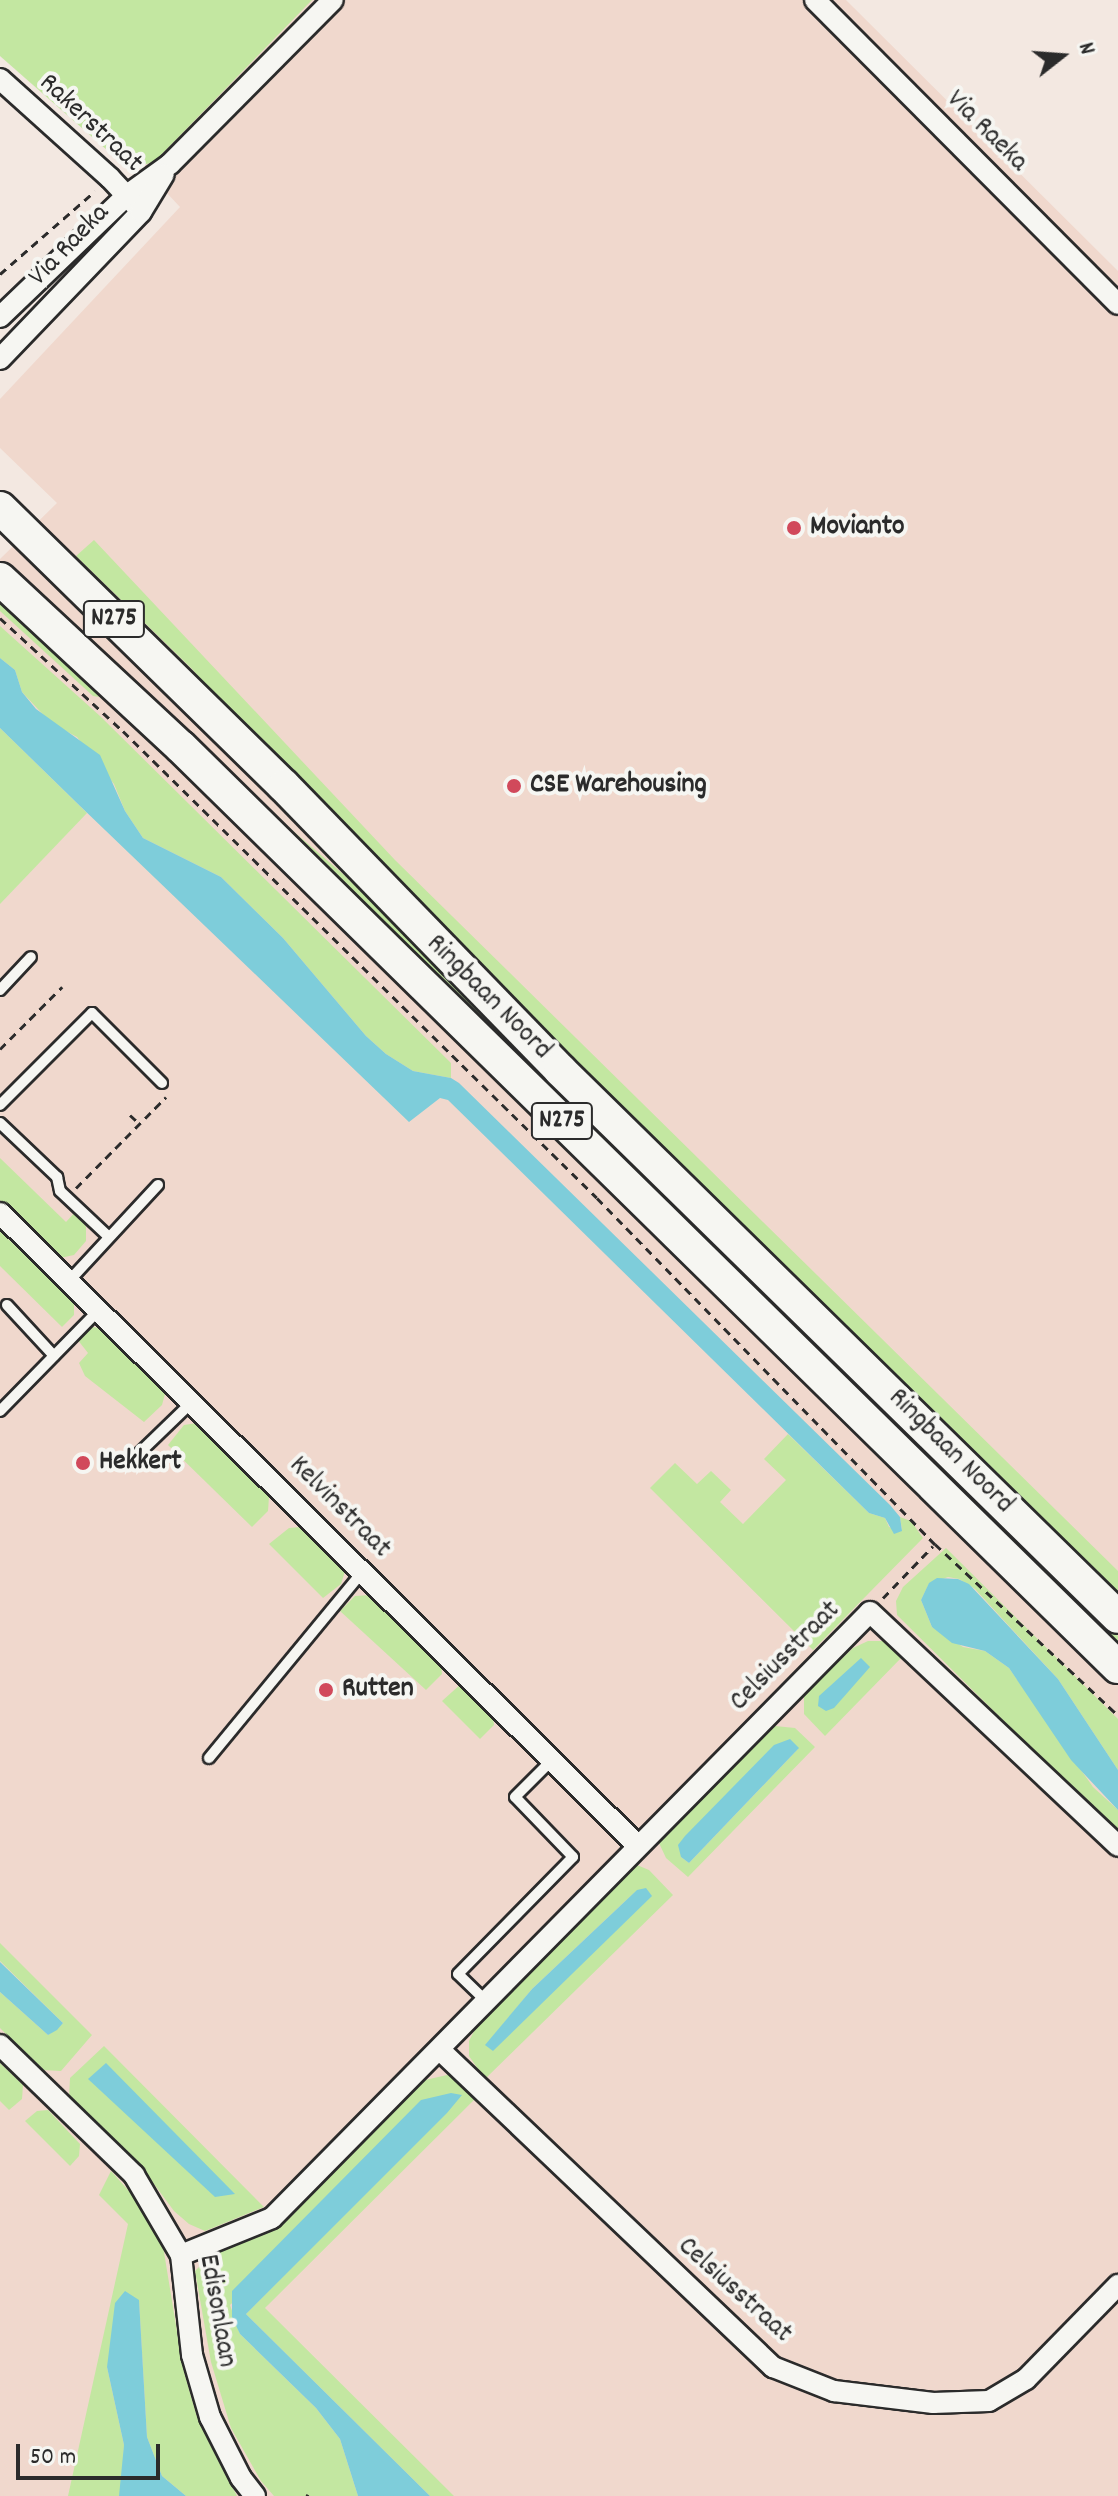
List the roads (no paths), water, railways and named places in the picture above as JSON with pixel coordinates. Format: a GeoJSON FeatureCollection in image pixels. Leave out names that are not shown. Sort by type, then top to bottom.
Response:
{"type":"FeatureCollection","features":[{"type":"Feature","properties":{"kind":"main road","name":"Ringbaan Noord"},"geometry":{"type":"LineString","coordinates":[[0,508],[273,775],[560,1070],[1118,1617]]}},
{"type":"Feature","properties":{"kind":"main road","name":"Ringbaan Noord"},"geometry":{"type":"LineString","coordinates":[[0,579],[181,747],[1118,1667]]}},
{"type":"Feature","properties":{"kind":"street","name":"Via Raeka"},"geometry":{"type":"LineString","coordinates":[[0,317],[127,195],[170,164],[333,0]]}},
{"type":"Feature","properties":{"kind":"street","name":"Via Raeka"},"geometry":{"type":"LineString","coordinates":[[815,0],[1118,304]]}},
{"type":"Feature","properties":{"kind":"street","name":"Rakerstraat"},"geometry":{"type":"LineString","coordinates":[[0,79],[110,178],[141,212]]}},
{"type":"Feature","properties":{"kind":"street","name":"Via Raeka"},"geometry":{"type":"LineString","coordinates":[[0,359],[141,212],[170,164]]}},
{"type":"Feature","properties":{"kind":"street","name":"Kelvinstraat"},"geometry":{"type":"LineString","coordinates":[[0,1213],[637,1845]]}},
{"type":"Feature","properties":{"kind":"street","name":"Celsiusstraat"},"geometry":{"type":"LineString","coordinates":[[181,2255],[272,2218],[870,1612],[1118,1846]]}},
{"type":"Feature","properties":{"kind":"street","name":"Edisonlaan"},"geometry":{"type":"LineString","coordinates":[[0,2045],[134,2175],[181,2255],[192,2355],[210,2417],[241,2478],[255,2496]]}},
{"type":"Feature","properties":{"kind":"street","name":"Celsiusstraat"},"geometry":{"type":"LineString","coordinates":[[440,2050],[773,2367],[834,2391],[933,2403],[989,2401],[1026,2379],[1118,2285]]}},
{"type":"Feature","properties":{"kind":"lane"},"geometry":{"type":"LineString","coordinates":[[0,990],[31,957]]}},
{"type":"Feature","properties":{"kind":"lane"},"geometry":{"type":"LineString","coordinates":[[0,1105],[92,1013],[162,1083]]}},
{"type":"Feature","properties":{"kind":"lane"},"geometry":{"type":"LineString","coordinates":[[0,1123],[57,1177],[60,1191],[109,1237]]}},
{"type":"Feature","properties":{"kind":"lane"},"geometry":{"type":"LineString","coordinates":[[69,1281],[158,1185]]}},
{"type":"Feature","properties":{"kind":"lane"},"geometry":{"type":"LineString","coordinates":[[7,1305],[54,1356]]}},
{"type":"Feature","properties":{"kind":"lane"},"geometry":{"type":"LineString","coordinates":[[0,1411],[98,1311]]}},
{"type":"Feature","properties":{"kind":"lane"},"geometry":{"type":"LineString","coordinates":[[132,1460],[192,1402]]}},
{"type":"Feature","properties":{"kind":"lane"},"geometry":{"type":"LineString","coordinates":[[209,1758],[363,1571]]}},
{"type":"Feature","properties":{"kind":"lane"},"geometry":{"type":"LineString","coordinates":[[487,2002],[458,1974],[573,1857],[515,1797],[552,1760]]}},
{"type":"Feature","properties":{"kind":"water"},"geometry":{"type":"Polygon","coordinates":[[[0,658],[15,670],[22,692],[36,709],[100,755],[125,811],[143,838],[221,877],[283,938],[366,1036],[386,1054],[413,1071],[451,1078],[459,1083],[890,1505],[900,1517],[902,1531],[894,1534],[885,1518],[869,1513],[448,1100],[440,1098],[409,1122],[80,806],[0,728],[0,658]]]}},
{"type":"Feature","properties":{"kind":"water"},"geometry":{"type":"Polygon","coordinates":[[[937,1578],[958,1579],[969,1584],[1058,1679],[1118,1770],[1118,1810],[1071,1760],[1009,1668],[985,1651],[952,1643],[932,1627],[921,1600],[929,1583],[937,1578]]]}},
{"type":"Feature","properties":{"kind":"water"},"geometry":{"type":"Polygon","coordinates":[[[861,1658],[870,1667],[834,1708],[826,1711],[818,1706],[819,1696],[861,1658]]]}},
{"type":"Feature","properties":{"kind":"water"},"geometry":{"type":"Polygon","coordinates":[[[790,1739],[799,1748],[689,1863],[681,1857],[678,1845],[685,1836],[774,1745],[790,1739]]]}},
{"type":"Feature","properties":{"kind":"water"},"geometry":{"type":"Polygon","coordinates":[[[646,1888],[652,1896],[493,2051],[485,2045],[532,1989],[637,1890],[646,1888]]]}},
{"type":"Feature","properties":{"kind":"water"},"geometry":{"type":"Polygon","coordinates":[[[0,1962],[63,2023],[57,2030],[48,2035],[0,1992],[0,1962]]]}},
{"type":"Feature","properties":{"kind":"water"},"geometry":{"type":"Polygon","coordinates":[[[106,2063],[235,2194],[215,2197],[88,2079],[106,2063]]]}},
{"type":"Feature","properties":{"kind":"water"},"geometry":{"type":"Polygon","coordinates":[[[451,2093],[462,2095],[246,2314],[430,2496],[358,2496],[340,2439],[316,2408],[240,2334],[232,2317],[232,2291],[421,2100],[451,2093]]]}},
{"type":"Feature","properties":{"kind":"water"},"geometry":{"type":"Polygon","coordinates":[[[125,2291],[139,2300],[147,2437],[162,2476],[186,2496],[119,2496],[124,2445],[107,2367],[115,2303],[125,2291]]]}},
{"type":"Feature","properties":{"kind":"place","name":"Movianto"},"geometry":{"type":"Point","coordinates":[794,528]}},
{"type":"Feature","properties":{"kind":"place","name":"CSE Warehousing"},"geometry":{"type":"Point","coordinates":[514,786]}},
{"type":"Feature","properties":{"kind":"place","name":"Hekkert"},"geometry":{"type":"Point","coordinates":[83,1463]}},
{"type":"Feature","properties":{"kind":"place","name":"Rutten"},"geometry":{"type":"Point","coordinates":[326,1690]}}]}
